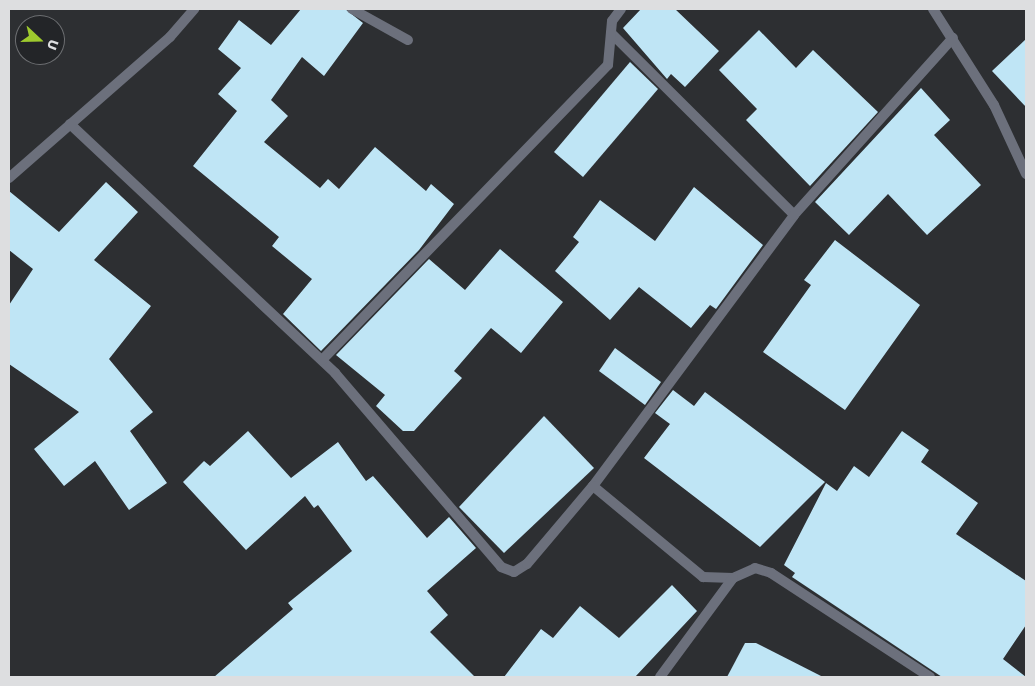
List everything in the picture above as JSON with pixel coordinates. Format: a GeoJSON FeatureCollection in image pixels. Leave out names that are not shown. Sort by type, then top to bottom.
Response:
{"type":"FeatureCollection","features":[{"type":"Feature","properties":{"kind":"street"},"geometry":{"type":"LineString","coordinates":[[9,178],[170,37],[194,9]]}},
{"type":"Feature","properties":{"kind":"street"},"geometry":{"type":"LineString","coordinates":[[352,9],[408,40]]}},
{"type":"Feature","properties":{"kind":"street"},"geometry":{"type":"LineString","coordinates":[[933,9],[994,105],[1026,174]]}},
{"type":"Feature","properties":{"kind":"street"},"geometry":{"type":"LineString","coordinates":[[322,360],[608,65],[611,33],[616,10]]}},
{"type":"Feature","properties":{"kind":"street"},"geometry":{"type":"LineString","coordinates":[[611,33],[794,215]]}},
{"type":"Feature","properties":{"kind":"street"},"geometry":{"type":"LineString","coordinates":[[70,124],[322,360],[500,567],[514,572],[527,564],[592,486],[794,215],[953,38]]}},
{"type":"Feature","properties":{"kind":"street"},"geometry":{"type":"LineString","coordinates":[[592,486],[689,569],[703,577],[733,578],[755,568],[771,573],[930,677]]}},
{"type":"Feature","properties":{"kind":"street"},"geometry":{"type":"LineString","coordinates":[[660,677],[733,578]]}},
{"type":"Feature","properties":{"kind":"building"},"geometry":{"type":"Polygon","coordinates":[[[301,9],[345,9],[363,23],[324,76],[302,57],[271,100],[288,116],[264,142],[320,188],[328,179],[339,189],[375,147],[426,191],[431,184],[454,204],[419,250],[321,351],[283,314],[312,279],[272,246],[279,237],[193,166],[237,111],[218,94],[241,68],[218,49],[239,20],[271,45],[301,9]]]}},
{"type":"Feature","properties":{"kind":"building"},"geometry":{"type":"Polygon","coordinates":[[[641,9],[675,9],[719,51],[685,87],[671,74],[667,79],[623,28],[641,9]]]}},
{"type":"Feature","properties":{"kind":"building"},"geometry":{"type":"Polygon","coordinates":[[[759,30],[796,68],[813,50],[878,112],[810,186],[746,120],[757,109],[719,70],[759,30]]]}},
{"type":"Feature","properties":{"kind":"building"},"geometry":{"type":"Polygon","coordinates":[[[1026,39],[1026,107],[992,71],[1026,39]]]}},
{"type":"Feature","properties":{"kind":"building"},"geometry":{"type":"Polygon","coordinates":[[[630,62],[658,89],[583,177],[554,152],[630,62]]]}},
{"type":"Feature","properties":{"kind":"building"},"geometry":{"type":"Polygon","coordinates":[[[921,88],[950,120],[934,135],[981,185],[927,235],[888,194],[849,235],[815,202],[921,88]]]}},
{"type":"Feature","properties":{"kind":"building"},"geometry":{"type":"Polygon","coordinates":[[[106,182],[138,212],[94,260],[151,306],[109,359],[153,412],[130,431],[167,483],[129,510],[95,461],[64,486],[34,449],[79,412],[9,364],[9,305],[33,269],[9,250],[9,191],[59,232],[106,182]]]}},
{"type":"Feature","properties":{"kind":"building"},"geometry":{"type":"Polygon","coordinates":[[[694,187],[763,245],[716,309],[710,305],[691,328],[639,287],[610,320],[555,271],[579,242],[573,237],[600,200],[655,241],[694,187]]]}},
{"type":"Feature","properties":{"kind":"building"},"geometry":{"type":"Polygon","coordinates":[[[835,240],[920,305],[845,410],[763,352],[811,285],[804,280],[835,240]]]}},
{"type":"Feature","properties":{"kind":"building"},"geometry":{"type":"Polygon","coordinates":[[[500,249],[563,302],[521,353],[491,328],[454,371],[462,378],[414,431],[403,431],[376,406],[385,395],[336,355],[429,259],[465,290],[500,249]]]}},
{"type":"Feature","properties":{"kind":"building"},"geometry":{"type":"Polygon","coordinates":[[[615,348],[661,382],[645,405],[599,371],[615,348]]]}},
{"type":"Feature","properties":{"kind":"building"},"geometry":{"type":"Polygon","coordinates":[[[673,390],[694,406],[705,392],[825,482],[760,547],[644,458],[670,424],[655,413],[673,390]]]}},
{"type":"Feature","properties":{"kind":"building"},"geometry":{"type":"Polygon","coordinates":[[[544,416],[594,468],[504,553],[459,507],[544,416]]]}},
{"type":"Feature","properties":{"kind":"building"},"geometry":{"type":"Polygon","coordinates":[[[248,431],[291,478],[338,442],[366,481],[373,476],[427,538],[449,517],[476,548],[427,591],[448,615],[430,632],[475,677],[214,677],[293,609],[288,603],[352,551],[318,505],[314,508],[305,496],[246,550],[183,482],[204,461],[210,466],[248,431]]]}},
{"type":"Feature","properties":{"kind":"building"},"geometry":{"type":"Polygon","coordinates":[[[902,431],[929,450],[921,462],[978,503],[956,534],[1026,581],[1026,625],[1003,659],[1026,677],[942,677],[792,577],[795,573],[784,565],[826,483],[837,491],[854,466],[869,477],[902,431]]]}},
{"type":"Feature","properties":{"kind":"building"},"geometry":{"type":"Polygon","coordinates":[[[672,585],[697,611],[635,677],[504,677],[541,629],[553,638],[580,606],[619,638],[672,585]]]}},
{"type":"Feature","properties":{"kind":"building"},"geometry":{"type":"Polygon","coordinates":[[[745,643],[756,643],[823,677],[727,677],[745,643]]]}}]}
